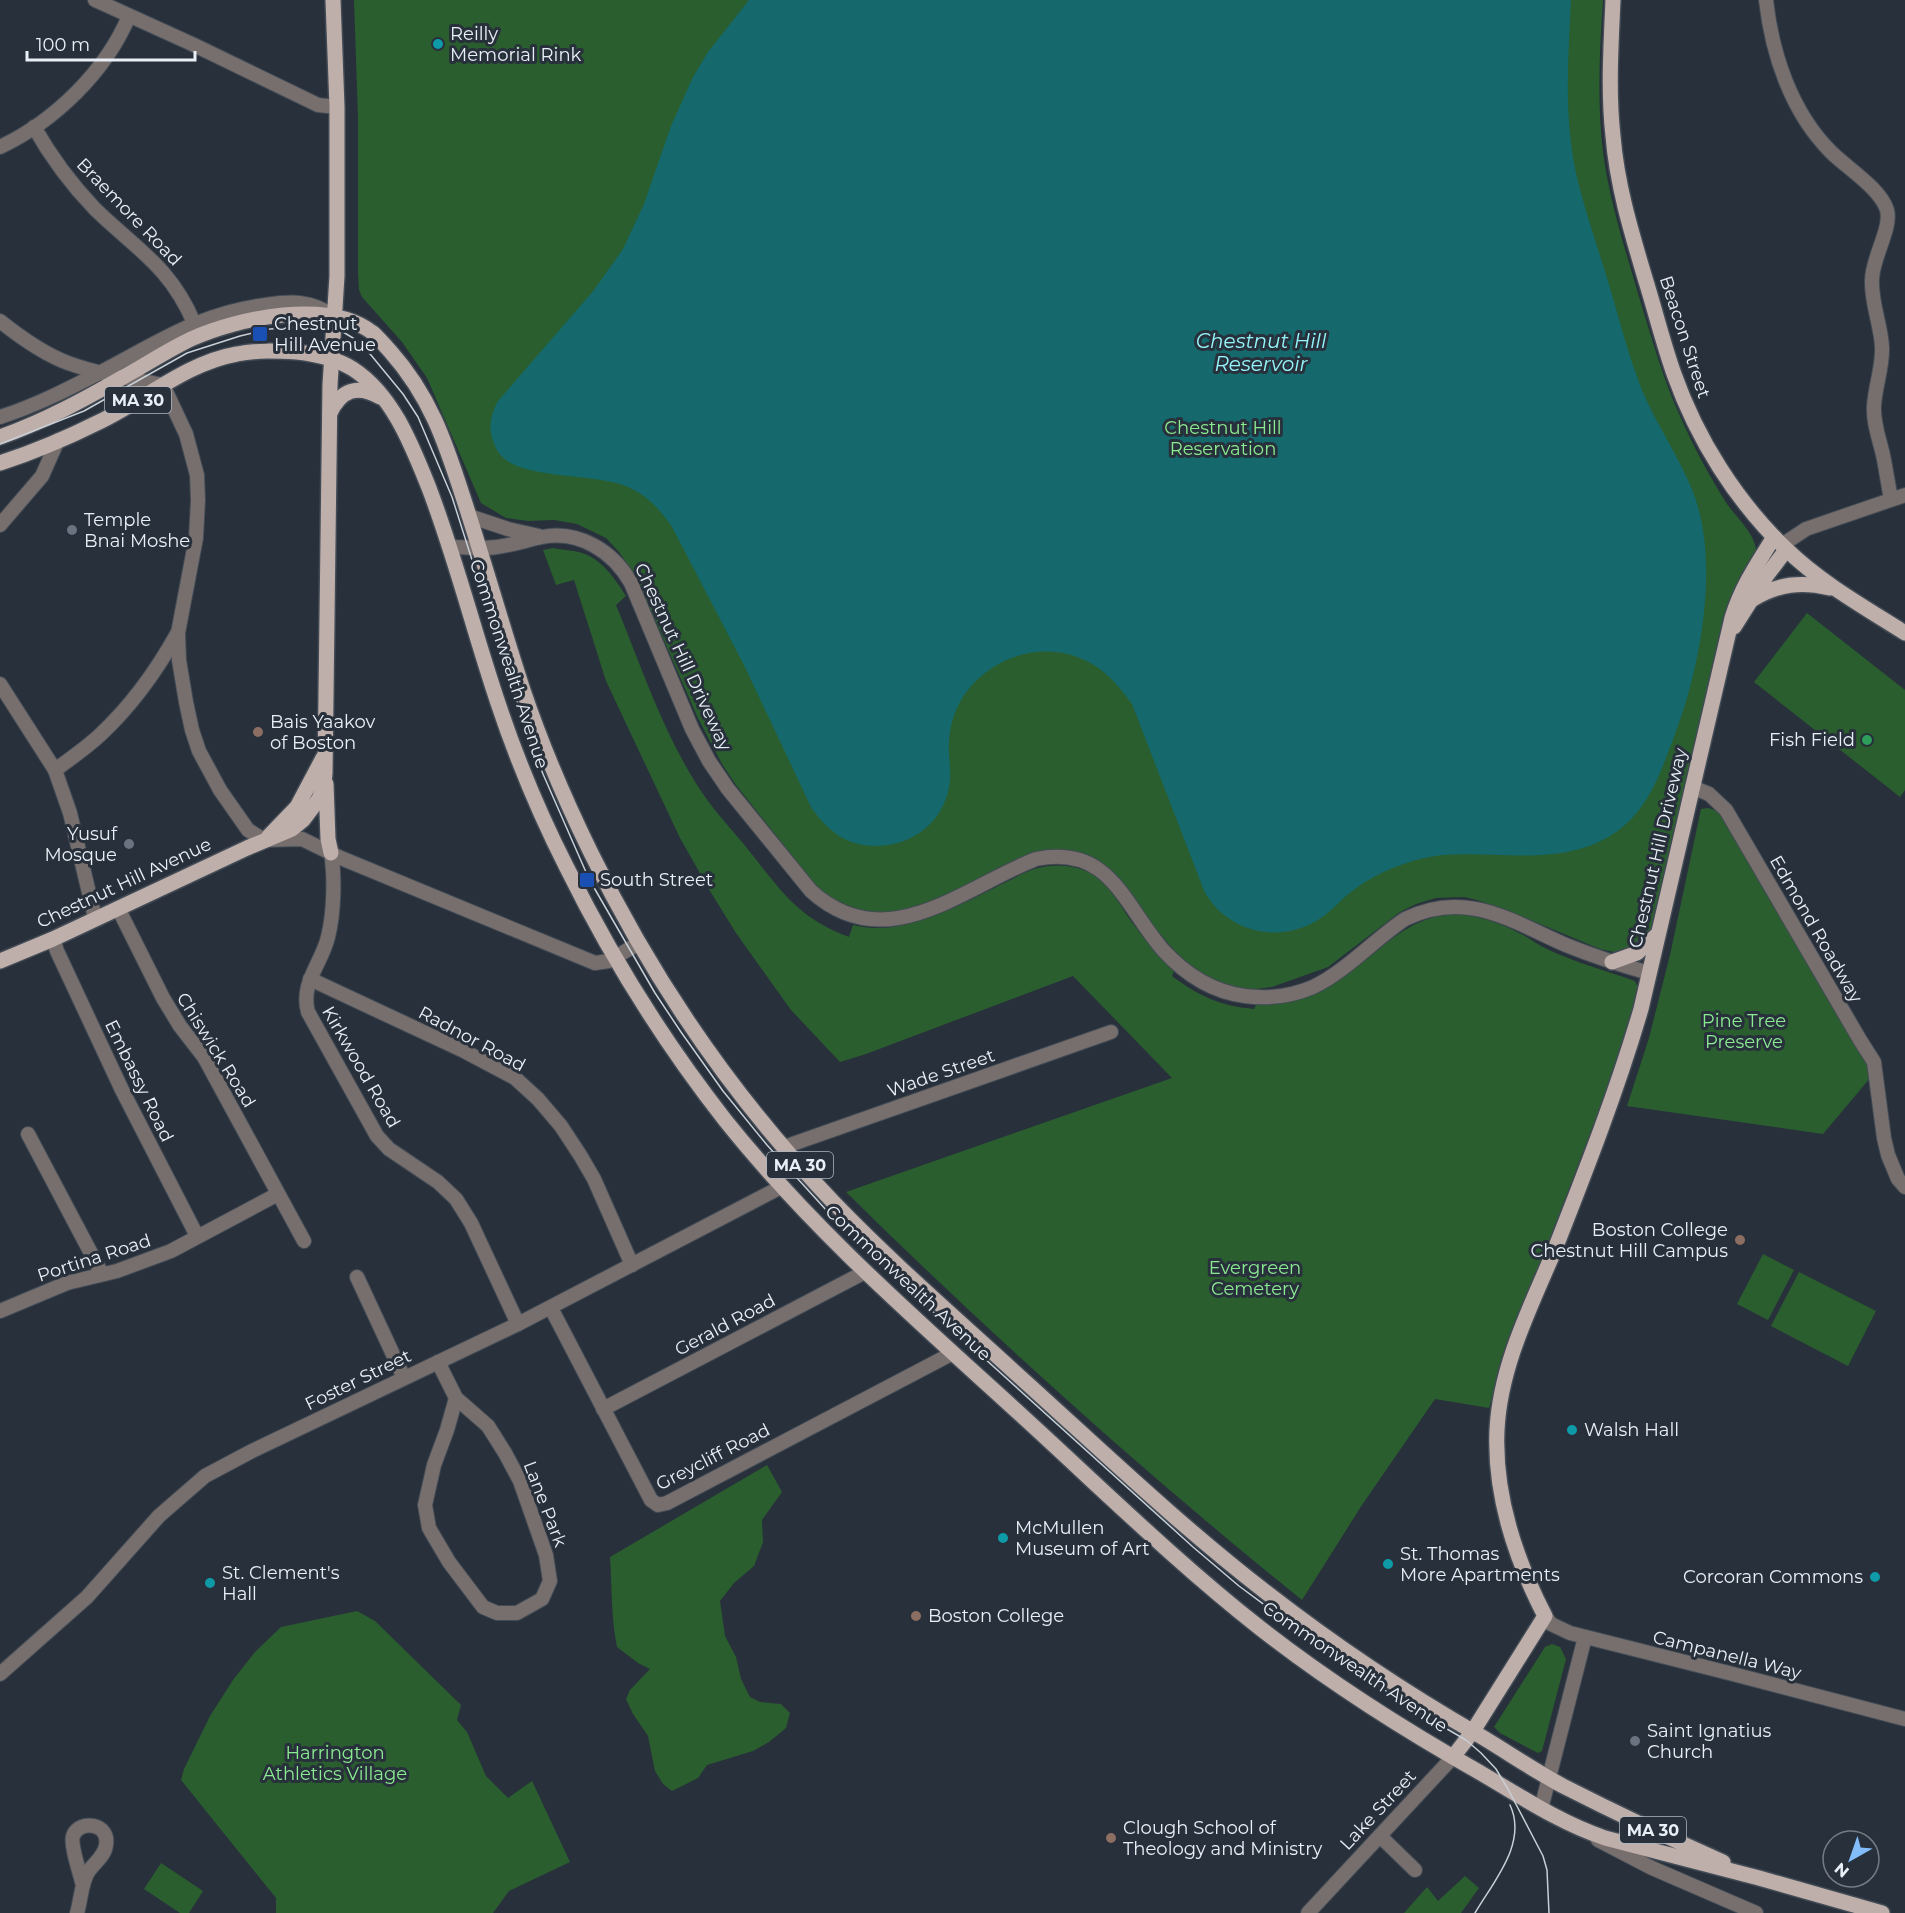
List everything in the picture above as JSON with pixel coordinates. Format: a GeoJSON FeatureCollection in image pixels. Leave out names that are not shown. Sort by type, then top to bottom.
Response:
{"type":"FeatureCollection","features":[{"type":"Feature","properties":{"kind":"main road","name":"Chestnut Hill Avenue"},"geometry":{"type":"LineString","coordinates":[[0,961],[292,829],[303,820],[319,799],[326,773],[324,756],[330,413],[337,276],[338,107],[333,0]]}},
{"type":"Feature","properties":{"kind":"main road","name":"Beacon Street"},"geometry":{"type":"LineString","coordinates":[[1613,0],[1610,101],[1616,163],[1628,220],[1668,355],[1690,413],[1718,464],[1741,498],[1780,544],[1836,590],[1905,633]]}},
{"type":"Feature","properties":{"kind":"main road","name":"Commonwealth Avenue"},"geometry":{"type":"LineString","coordinates":[[0,437],[46,418],[191,339],[231,325],[294,314],[316,313],[335,316],[373,332],[415,381],[444,443],[480,547],[523,690],[540,738],[586,844],[639,943],[685,1018],[706,1049],[784,1148],[852,1221],[928,1293],[1161,1505],[1231,1565],[1330,1641],[1434,1710],[1549,1778],[1662,1834],[1759,1878]]}},
{"type":"Feature","properties":{"kind":"main road","name":"Commonwealth Avenue"},"geometry":{"type":"LineString","coordinates":[[0,463],[102,421],[203,364],[238,353],[271,351],[308,353],[350,367],[358,373],[385,401],[416,455],[450,547],[487,670],[529,786],[564,863],[615,958],[651,1016],[724,1119],[782,1186],[865,1272],[1171,1552],[1258,1626],[1354,1695],[1453,1757],[1570,1824],[1605,1838],[1882,1913]]}},
{"type":"Feature","properties":{"kind":"main road"},"geometry":{"type":"LineString","coordinates":[[330,413],[338,399],[352,390],[368,391],[385,401]]}},
{"type":"Feature","properties":{"kind":"main road","name":"Chestnut Hill Driveway"},"geometry":{"type":"LineString","coordinates":[[1725,643],[1767,575],[1780,544]]}},
{"type":"Feature","properties":{"kind":"main road","name":"Chestnut Hill Driveway"},"geometry":{"type":"LineString","coordinates":[[1649,973],[1731,618],[1743,588],[1780,544]]}},
{"type":"Feature","properties":{"kind":"main road"},"geometry":{"type":"LineString","coordinates":[[1751,600],[1769,590],[1789,585],[1811,585],[1836,590]]}},
{"type":"Feature","properties":{"kind":"main road","name":"Chestnut Hill Avenue"},"geometry":{"type":"LineString","coordinates":[[264,840],[297,807],[324,756]]}},
{"type":"Feature","properties":{"kind":"main road"},"geometry":{"type":"LineString","coordinates":[[326,773],[328,839],[331,853]]}},
{"type":"Feature","properties":{"kind":"main road"},"geometry":{"type":"LineString","coordinates":[[1612,962],[1637,953],[1658,934]]}},
{"type":"Feature","properties":{"kind":"main road"},"geometry":{"type":"LineString","coordinates":[[1545,1616],[1519,1557],[1502,1494],[1497,1462],[1499,1405],[1515,1348],[1610,1107],[1634,1034],[1649,973]]}},
{"type":"Feature","properties":{"kind":"main road"},"geometry":{"type":"LineString","coordinates":[[910,1314],[928,1293]]}},
{"type":"Feature","properties":{"kind":"main road","name":"Lake Street"},"geometry":{"type":"LineString","coordinates":[[1453,1757],[1473,1731],[1545,1616]]}},
{"type":"Feature","properties":{"kind":"street"},"geometry":{"type":"LineString","coordinates":[[94,0],[318,105],[338,107]]}},
{"type":"Feature","properties":{"kind":"street"},"geometry":{"type":"LineString","coordinates":[[1766,0],[1776,55],[1805,119],[1821,142],[1879,196],[1887,211],[1887,225],[1874,262],[1871,281],[1881,331],[1883,357],[1876,390],[1874,415],[1891,499]]}},
{"type":"Feature","properties":{"kind":"street"},"geometry":{"type":"LineString","coordinates":[[0,147],[34,127],[70,97],[115,45],[129,15]]}},
{"type":"Feature","properties":{"kind":"street","name":"Braemore Road"},"geometry":{"type":"LineString","coordinates":[[34,127],[58,164],[83,195],[168,276],[188,306],[194,323]]}},
{"type":"Feature","properties":{"kind":"street","name":"Commonwealth Avenue"},"geometry":{"type":"LineString","coordinates":[[0,417],[32,406],[194,323],[237,310],[292,301],[315,305],[335,316]]}},
{"type":"Feature","properties":{"kind":"street"},"geometry":{"type":"LineString","coordinates":[[0,321],[67,363],[163,385],[186,434],[197,475],[196,538],[178,633],[179,660],[186,702],[199,751],[220,790],[248,830],[264,840],[302,840],[588,961],[603,963],[639,943]]}},
{"type":"Feature","properties":{"kind":"street"},"geometry":{"type":"LineString","coordinates":[[0,525],[42,476],[58,440]]}},
{"type":"Feature","properties":{"kind":"street"},"geometry":{"type":"LineString","coordinates":[[1780,544],[1806,529],[1905,495]]}},
{"type":"Feature","properties":{"kind":"street","name":"Chestnut Hill Driveway"},"geometry":{"type":"LineString","coordinates":[[470,516],[541,537]]}},
{"type":"Feature","properties":{"kind":"street","name":"Chestnut Hill Driveway"},"geometry":{"type":"LineString","coordinates":[[450,547],[494,548],[541,537],[568,536],[591,543],[610,555],[625,571],[637,595],[692,729],[708,761],[811,891],[821,900],[848,915],[873,920],[913,916],[1026,863],[1046,857],[1067,857],[1089,863],[1107,874],[1122,891],[1152,936],[1179,966],[1205,983],[1237,995],[1274,996],[1311,987],[1333,975],[1405,919],[1428,909],[1441,907],[1473,907],[1494,912],[1566,944],[1612,962],[1649,973]]}},
{"type":"Feature","properties":{"kind":"street"},"geometry":{"type":"LineString","coordinates":[[55,770],[100,734],[125,708],[167,652],[178,633]]}},
{"type":"Feature","properties":{"kind":"street"},"geometry":{"type":"LineString","coordinates":[[0,684],[55,770],[70,813],[95,918]]}},
{"type":"Feature","properties":{"kind":"street","name":"Edmond Roadway"},"geometry":{"type":"LineString","coordinates":[[1692,787],[1709,794],[1726,810],[1874,1062],[1888,1155],[1905,1187]]}},
{"type":"Feature","properties":{"kind":"street","name":"Kirkwood Road"},"geometry":{"type":"LineString","coordinates":[[331,853],[333,879],[329,934],[305,996],[311,1019],[377,1136],[389,1149],[438,1182],[456,1199],[471,1223],[518,1324]]}},
{"type":"Feature","properties":{"kind":"street","name":"Chiswick Road"},"geometry":{"type":"LineString","coordinates":[[118,908],[163,998],[180,1026],[204,1057],[304,1241]]}},
{"type":"Feature","properties":{"kind":"street","name":"Embassy Road"},"geometry":{"type":"LineString","coordinates":[[53,939],[122,1090],[197,1236]]}},
{"type":"Feature","properties":{"kind":"street","name":"Radnor Road"},"geometry":{"type":"LineString","coordinates":[[310,979],[464,1051],[515,1078],[538,1099],[561,1126],[580,1155],[594,1179],[632,1265]]}},
{"type":"Feature","properties":{"kind":"street","name":"Wade Street"},"geometry":{"type":"LineString","coordinates":[[784,1148],[1111,1032]]}},
{"type":"Feature","properties":{"kind":"street"},"geometry":{"type":"LineString","coordinates":[[28,1134],[102,1274]]}},
{"type":"Feature","properties":{"kind":"street","name":"Foster Street"},"geometry":{"type":"LineString","coordinates":[[0,1674],[82,1603],[159,1516],[205,1476],[252,1451],[551,1308],[782,1186]]}},
{"type":"Feature","properties":{"kind":"street","name":"Portina Road"},"geometry":{"type":"LineString","coordinates":[[0,1311],[67,1283],[117,1270],[171,1251],[278,1194]]}},
{"type":"Feature","properties":{"kind":"street","name":"Gerald Road"},"geometry":{"type":"LineString","coordinates":[[603,1409],[865,1272]]}},
{"type":"Feature","properties":{"kind":"street"},"geometry":{"type":"LineString","coordinates":[[357,1277],[404,1378]]}},
{"type":"Feature","properties":{"kind":"street","name":"Greycliff Road"},"geometry":{"type":"LineString","coordinates":[[551,1308],[654,1504],[662,1504],[953,1353]]}},
{"type":"Feature","properties":{"kind":"street","name":"Lane Park"},"geometry":{"type":"LineString","coordinates":[[438,1362],[456,1398],[488,1426],[505,1453],[519,1480],[546,1555],[550,1581],[543,1599],[517,1613],[497,1613],[483,1607],[449,1562],[429,1528],[425,1505],[434,1465],[456,1398]]}},
{"type":"Feature","properties":{"kind":"street","name":"Campanella Way"},"geometry":{"type":"LineString","coordinates":[[1545,1616],[1551,1624],[1564,1632],[1905,1719]]}},
{"type":"Feature","properties":{"kind":"street"},"geometry":{"type":"LineString","coordinates":[[1541,1809],[1585,1637]]}},
{"type":"Feature","properties":{"kind":"street","name":"Lake Street"},"geometry":{"type":"LineString","coordinates":[[1308,1913],[1453,1757]]}},
{"type":"Feature","properties":{"kind":"street","name":"Commonwealth Avenue"},"geometry":{"type":"LineString","coordinates":[[1570,1824],[1653,1868],[1756,1913]]}},
{"type":"Feature","properties":{"kind":"street"},"geometry":{"type":"LineString","coordinates":[[1380,1836],[1415,1870]]}},
{"type":"Feature","properties":{"kind":"street"},"geometry":{"type":"LineString","coordinates":[[77,1913],[83,1886]]}},
{"type":"Feature","properties":{"kind":"green space","name":"Chestnut Hill Reservoir"},"geometry":{"type":"Polygon","coordinates":[[[354,0],[1603,0],[1600,67],[1601,133],[1607,177],[1622,239],[1653,344],[1674,402],[1708,472],[1727,504],[1749,531],[1756,549],[1727,609],[1651,930],[1637,946],[1623,954],[1600,949],[1507,910],[1477,900],[1464,897],[1436,898],[1400,912],[1328,967],[1272,987],[1248,990],[1216,983],[1196,971],[1150,923],[1135,898],[1118,877],[1105,865],[1088,856],[1073,853],[990,874],[909,911],[868,913],[834,900],[818,888],[722,764],[697,716],[637,578],[619,552],[606,538],[577,524],[554,520],[528,521],[506,518],[481,503],[427,378],[402,342],[362,297],[359,290],[358,273],[358,118],[354,0]]]}},
{"type":"Feature","properties":{"kind":"green space","name":"Evergreen Cemetery"},"geometry":{"type":"Polygon","coordinates":[[[553,548],[575,551],[589,556],[613,577],[626,596],[616,605],[652,694],[682,760],[700,790],[782,892],[804,913],[831,930],[849,937],[853,925],[871,928],[910,924],[966,902],[1028,871],[1060,865],[1082,869],[1101,881],[1144,938],[1174,971],[1172,976],[1191,989],[1220,1003],[1254,1009],[1256,1005],[1280,1003],[1314,992],[1346,975],[1400,933],[1430,918],[1446,915],[1465,915],[1494,922],[1556,953],[1635,981],[1638,988],[1633,1011],[1611,1079],[1500,1369],[1489,1408],[1435,1399],[1362,1505],[1302,1600],[1069,1402],[846,1192],[1172,1078],[1073,976],[840,1062],[791,1010],[736,933],[680,838],[606,681],[574,580],[556,585],[543,550],[553,548]]]}},
{"type":"Feature","properties":{"kind":"green space","name":"Fish Field"},"geometry":{"type":"Polygon","coordinates":[[[1807,613],[1905,690],[1905,790],[1900,797],[1754,682],[1807,613]]]}},
{"type":"Feature","properties":{"kind":"green space","name":"Pine Tree Preserve"},"geometry":{"type":"Polygon","coordinates":[[[1708,808],[1722,816],[1867,1060],[1871,1077],[1823,1134],[1627,1106],[1649,1038],[1670,955],[1701,809],[1708,808]]]}},
{"type":"Feature","properties":{"kind":"green space"},"geometry":{"type":"Polygon","coordinates":[[[1763,1254],[1794,1270],[1768,1320],[1737,1304],[1763,1254]]]}},
{"type":"Feature","properties":{"kind":"green space"},"geometry":{"type":"Polygon","coordinates":[[[1799,1272],[1876,1311],[1848,1366],[1771,1326],[1799,1272]]]}},
{"type":"Feature","properties":{"kind":"green space"},"geometry":{"type":"Polygon","coordinates":[[[767,1465],[782,1492],[762,1520],[763,1542],[754,1566],[734,1583],[720,1601],[725,1636],[736,1657],[741,1679],[750,1697],[760,1702],[781,1704],[790,1713],[786,1728],[753,1751],[707,1765],[698,1778],[672,1791],[663,1784],[655,1771],[648,1736],[626,1699],[630,1690],[650,1669],[617,1647],[610,1557],[767,1465]]]}},
{"type":"Feature","properties":{"kind":"green space","name":"Harrington Athletics Village"},"geometry":{"type":"Polygon","coordinates":[[[357,1611],[375,1621],[461,1705],[457,1720],[467,1732],[486,1776],[508,1798],[532,1781],[570,1862],[509,1891],[493,1913],[276,1913],[276,1898],[181,1780],[184,1769],[210,1716],[233,1680],[255,1652],[281,1627],[357,1611]]]}},
{"type":"Feature","properties":{"kind":"green space"},"geometry":{"type":"Polygon","coordinates":[[[1552,1644],[1560,1647],[1566,1659],[1542,1751],[1538,1753],[1500,1733],[1494,1727],[1545,1647],[1552,1644]]]}},
{"type":"Feature","properties":{"kind":"green space"},"geometry":{"type":"Polygon","coordinates":[[[161,1863],[203,1891],[189,1913],[180,1913],[144,1889],[161,1863]]]}},
{"type":"Feature","properties":{"kind":"green space"},"geometry":{"type":"Polygon","coordinates":[[[1465,1876],[1479,1888],[1461,1913],[1404,1913],[1427,1887],[1438,1901],[1465,1876]]]}},
{"type":"Feature","properties":{"kind":"water","name":"Chestnut Hill Reservoir"},"geometry":{"type":"Polygon","coordinates":[[[749,0],[1571,0],[1569,116],[1579,186],[1637,378],[1693,492],[1701,519],[1705,549],[1704,613],[1693,677],[1664,762],[1645,802],[1636,814],[1613,834],[1573,851],[1531,855],[1443,855],[1400,865],[1365,882],[1324,916],[1310,924],[1286,932],[1262,932],[1250,929],[1224,915],[1205,893],[1128,698],[1110,678],[1094,665],[1076,656],[1057,652],[1038,652],[1019,655],[1001,662],[971,686],[960,702],[954,714],[950,735],[950,779],[946,800],[933,821],[924,829],[903,841],[878,846],[857,844],[831,830],[811,807],[744,665],[672,527],[662,514],[645,497],[623,485],[545,473],[516,466],[500,454],[491,431],[492,416],[498,401],[594,290],[623,249],[644,204],[671,126],[693,77],[708,52],[749,0]]]}},
{"type":"Feature","properties":{"kind":"tram line"},"geometry":{"type":"LineString","coordinates":[[0,444],[84,411],[187,353],[240,336],[270,329],[316,326],[343,332],[358,341],[403,394],[418,417],[452,497],[523,720],[543,774],[589,879],[655,993],[723,1091],[767,1145],[827,1211],[921,1301],[1193,1547],[1239,1586],[1332,1655],[1416,1711],[1466,1740],[1481,1753],[1496,1769],[1543,1856],[1547,1870],[1549,1913]]}},
{"type":"Feature","properties":{"kind":"tram line"},"geometry":{"type":"LineString","coordinates":[[1475,1913],[1499,1875],[1512,1848],[1515,1834],[1510,1805]]}},
{"type":"Feature","properties":{"kind":"place","name":"Reilly Memorial Rink"},"geometry":{"type":"Point","coordinates":[438,44]}},
{"type":"Feature","properties":{"kind":"place","name":"Chestnut Hill Avenue"},"geometry":{"type":"Point","coordinates":[260,334]}},
{"type":"Feature","properties":{"kind":"place","name":"Temple Bnai Moshe"},"geometry":{"type":"Point","coordinates":[72,530]}},
{"type":"Feature","properties":{"kind":"place","name":"Bais Yaakov of Boston"},"geometry":{"type":"Point","coordinates":[258,732]}},
{"type":"Feature","properties":{"kind":"place","name":"Fish Field"},"geometry":{"type":"Point","coordinates":[1867,740]}},
{"type":"Feature","properties":{"kind":"place","name":"Yusuf Mosque"},"geometry":{"type":"Point","coordinates":[129,844]}},
{"type":"Feature","properties":{"kind":"place","name":"South Street"},"geometry":{"type":"Point","coordinates":[587,880]}},
{"type":"Feature","properties":{"kind":"place","name":"Boston College Chestnut Hill Campus"},"geometry":{"type":"Point","coordinates":[1740,1240]}},
{"type":"Feature","properties":{"kind":"place","name":"Walsh Hall"},"geometry":{"type":"Point","coordinates":[1572,1430]}},
{"type":"Feature","properties":{"kind":"place","name":"McMullen Museum of Art"},"geometry":{"type":"Point","coordinates":[1003,1538]}},
{"type":"Feature","properties":{"kind":"place","name":"St. Thomas More Apartments"},"geometry":{"type":"Point","coordinates":[1388,1564]}},
{"type":"Feature","properties":{"kind":"place","name":"Corcoran Commons"},"geometry":{"type":"Point","coordinates":[1875,1577]}},
{"type":"Feature","properties":{"kind":"place","name":"St. Clement's Hall"},"geometry":{"type":"Point","coordinates":[210,1583]}},
{"type":"Feature","properties":{"kind":"place","name":"Boston College"},"geometry":{"type":"Point","coordinates":[916,1616]}},
{"type":"Feature","properties":{"kind":"place","name":"Saint Ignatius Church"},"geometry":{"type":"Point","coordinates":[1635,1741]}},
{"type":"Feature","properties":{"kind":"place","name":"Clough School of Theology and Ministry"},"geometry":{"type":"Point","coordinates":[1111,1838]}},
{"type":"Feature","properties":{"kind":"park label","name":"Chestnut Hill Reservation"},"geometry":{"type":"Point","coordinates":[1223,438]}}]}
